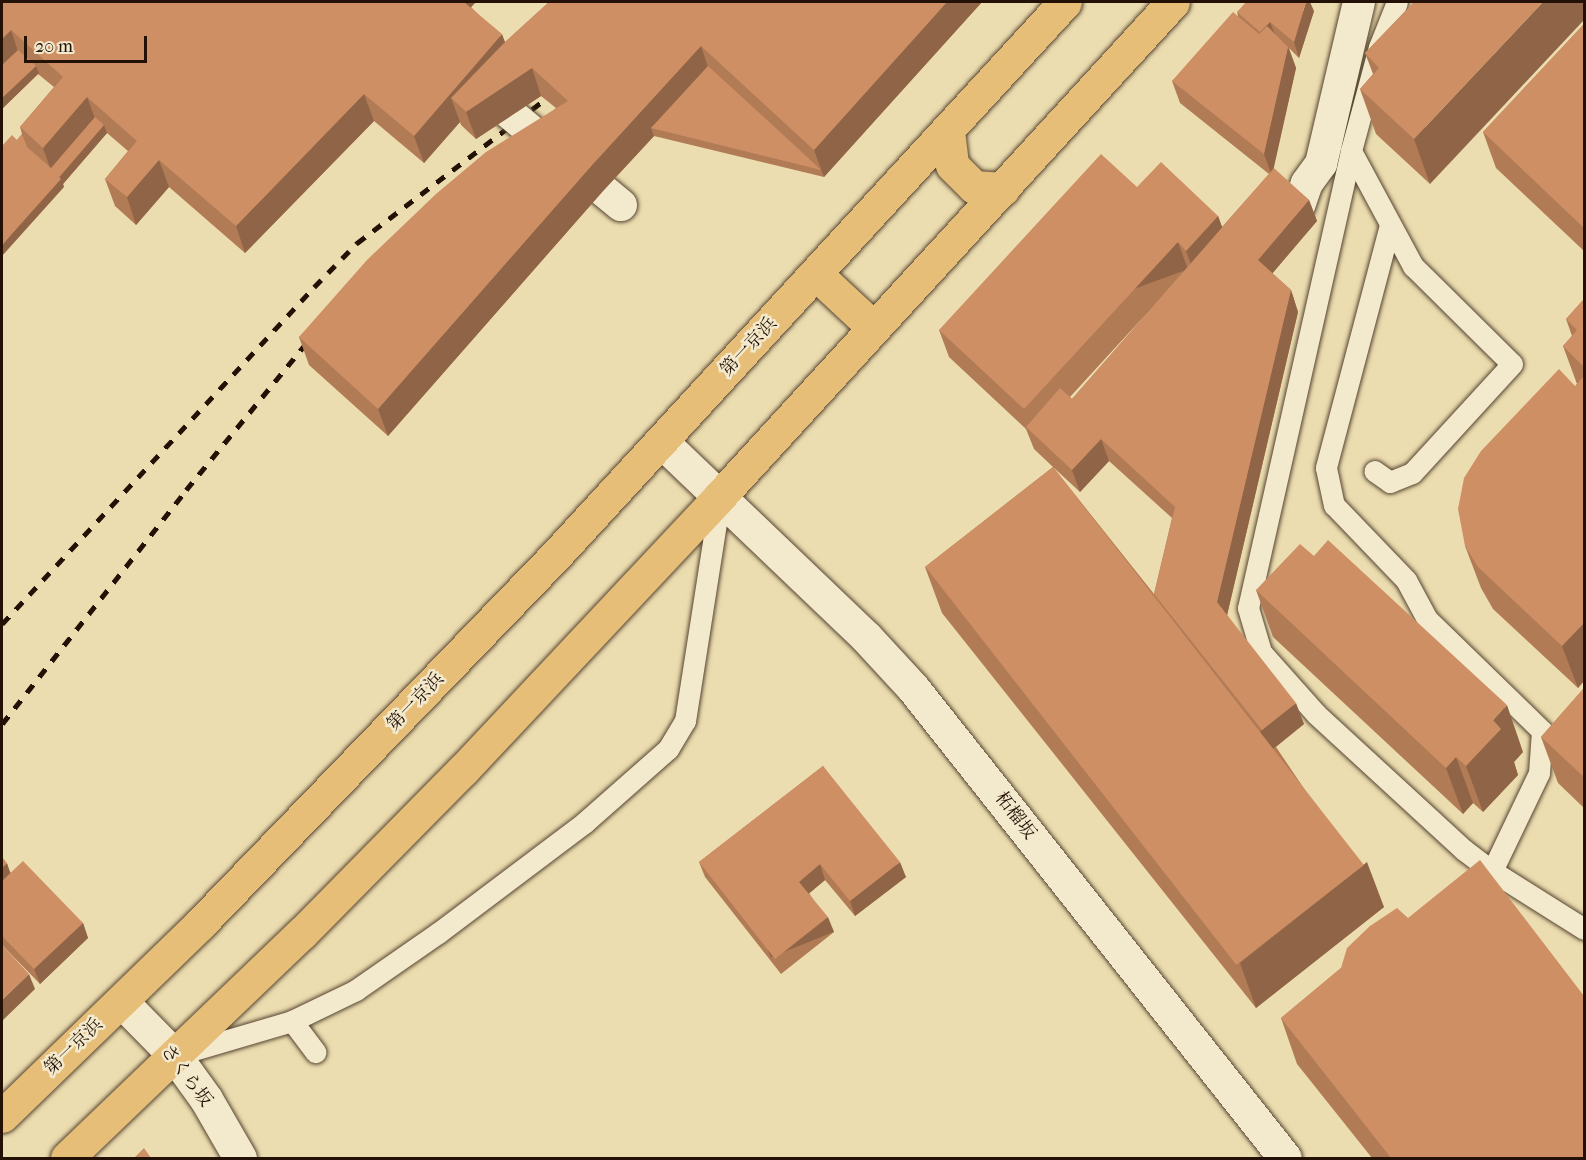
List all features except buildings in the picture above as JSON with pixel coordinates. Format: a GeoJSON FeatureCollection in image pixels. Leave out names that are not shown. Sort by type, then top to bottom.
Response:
{"type":"FeatureCollection","features":[{"type":"Feature","properties":{"kind":"highway","name":"第一京浜"},"geometry":{"type":"LineString","coordinates":[[2,1116],[122,1002],[408,710],[662,442],[1065,2]]}},
{"type":"Feature","properties":{"kind":"highway"},"geometry":{"type":"LineString","coordinates":[[67,1158],[302,933],[463,770],[720,496],[1173,2]]}},
{"type":"Feature","properties":{"kind":"highway"},"geometry":{"type":"LineString","coordinates":[[948,131],[952,165],[974,187],[1003,189]]}},
{"type":"Feature","properties":{"kind":"highway"},"geometry":{"type":"LineString","coordinates":[[816,274],[874,328]]}},
{"type":"Feature","properties":{"kind":"street"},"geometry":{"type":"LineString","coordinates":[[1299,206],[1307,183],[1321,164],[1359,2]]}},
{"type":"Feature","properties":{"kind":"street"},"geometry":{"type":"LineString","coordinates":[[457,70],[621,205]]}},
{"type":"Feature","properties":{"kind":"street","name":"柘榴坂"},"geometry":{"type":"LineString","coordinates":[[662,442],[866,637],[913,688],[1285,1158]]}},
{"type":"Feature","properties":{"kind":"street","name":"さくら坂"},"geometry":{"type":"LineString","coordinates":[[122,1002],[175,1056],[206,1099],[240,1158]]}},
{"type":"Feature","properties":{"kind":"lane"},"geometry":{"type":"LineString","coordinates":[[1397,2],[1379,47],[1351,151],[1248,608],[1262,652],[1316,714],[1422,812],[1492,871],[1584,929]]}},
{"type":"Feature","properties":{"kind":"lane"},"geometry":{"type":"LineString","coordinates":[[1351,151],[1413,266],[1512,364],[1412,473],[1390,482],[1374,471]]}},
{"type":"Feature","properties":{"kind":"lane"},"geometry":{"type":"LineString","coordinates":[[1389,225],[1326,468],[1334,504],[1368,543],[1406,580],[1427,619],[1542,731],[1539,773],[1492,871]]}},
{"type":"Feature","properties":{"kind":"lane"},"geometry":{"type":"LineString","coordinates":[[175,1056],[292,1021],[356,990],[438,933],[584,823],[668,749],[685,721],[720,496]]}},
{"type":"Feature","properties":{"kind":"lane"},"geometry":{"type":"LineString","coordinates":[[292,1021],[315,1052]]}},
{"type":"Feature","properties":{"kind":"railway"},"geometry":{"type":"LineString","coordinates":[[2,624],[357,243],[557,90]]}},
{"type":"Feature","properties":{"kind":"railway"},"geometry":{"type":"LineString","coordinates":[[2,724],[186,490],[313,335]]}}]}
